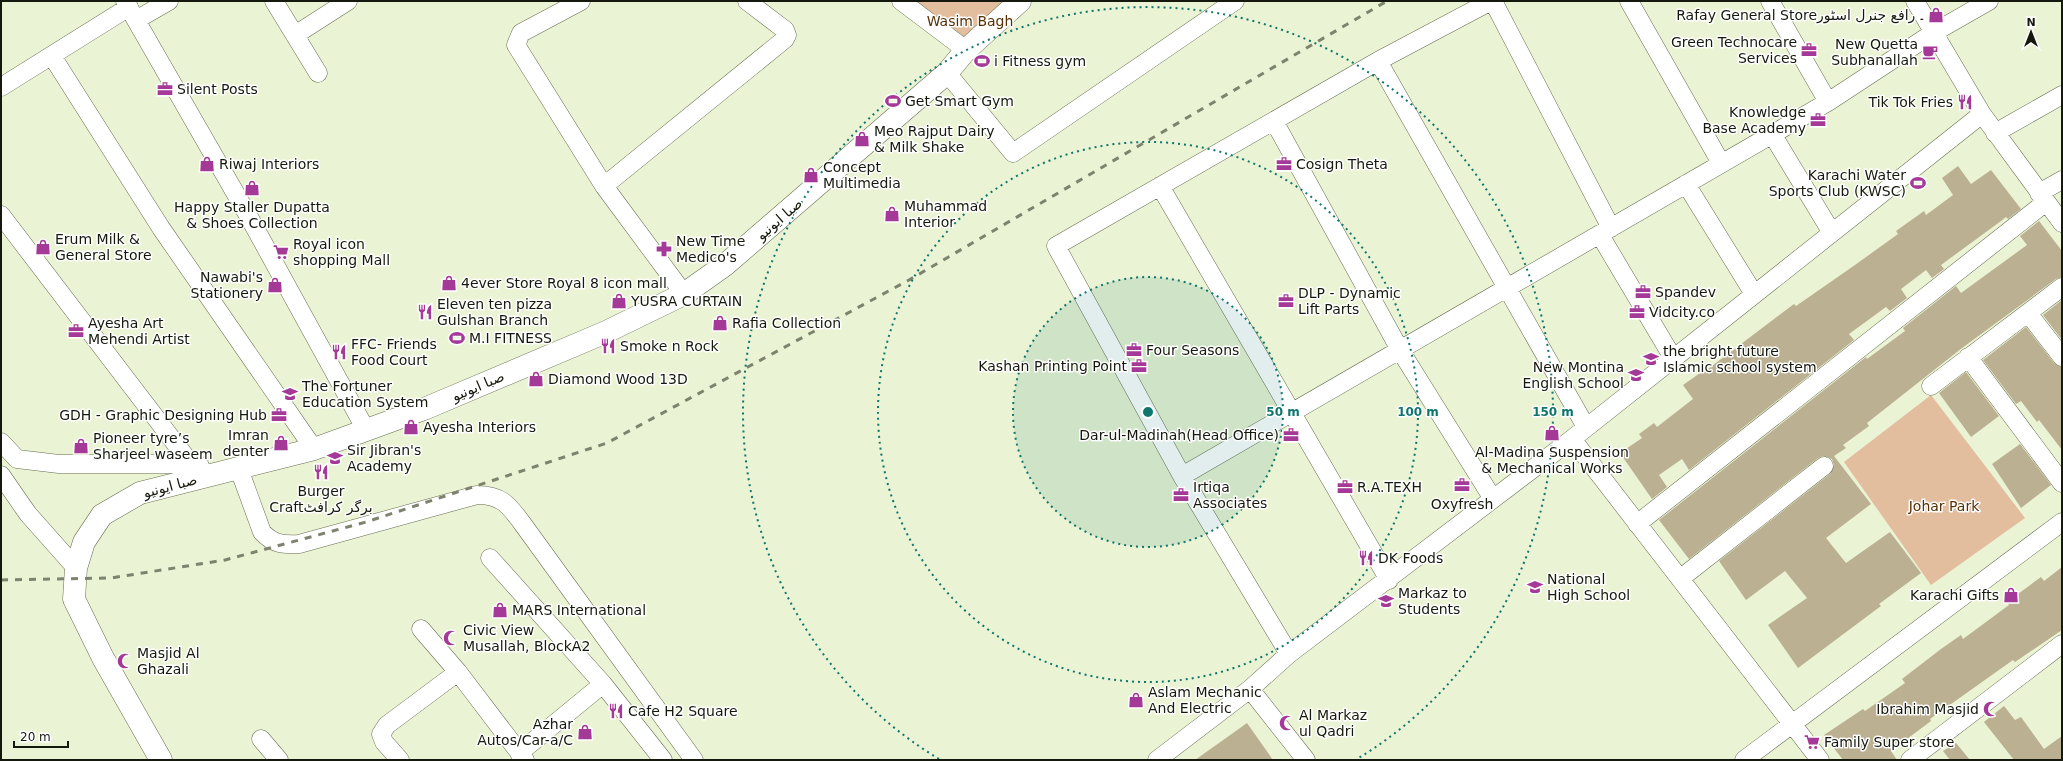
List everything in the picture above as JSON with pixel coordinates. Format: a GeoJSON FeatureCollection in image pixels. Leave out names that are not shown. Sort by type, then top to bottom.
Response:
{"type":"FeatureCollection","features":[{"type":"Feature","properties":{"kind":"main road","name":"صبا ایونیو"},"geometry":{"type":"LineString","coordinates":[[161,760],[104,658],[74,599],[76,568],[84,542],[102,515],[140,493],[314,449],[424,409],[606,332],[684,294],[725,266],[947,73],[966,50],[1020,1]]}},
{"type":"Feature","properties":{"kind":"street"},"geometry":{"type":"LineString","coordinates":[[1,87],[130,10],[169,1]]}},
{"type":"Feature","properties":{"kind":"street"},"geometry":{"type":"LineString","coordinates":[[274,1],[318,74]]}},
{"type":"Feature","properties":{"kind":"street"},"geometry":{"type":"LineString","coordinates":[[295,35],[348,1]]}},
{"type":"Feature","properties":{"kind":"street"},"geometry":{"type":"LineString","coordinates":[[581,1],[521,33],[516,45],[604,186],[684,294]]}},
{"type":"Feature","properties":{"kind":"street"},"geometry":{"type":"LineString","coordinates":[[604,186],[785,39],[787,35],[785,30],[747,1]]}},
{"type":"Feature","properties":{"kind":"street"},"geometry":{"type":"LineString","coordinates":[[901,1],[966,50]]}},
{"type":"Feature","properties":{"kind":"street"},"geometry":{"type":"LineString","coordinates":[[947,73],[1012,153],[1235,1]]}},
{"type":"Feature","properties":{"kind":"street"},"geometry":{"type":"LineString","coordinates":[[1289,654],[1182,476],[1056,246],[1378,61],[1492,1],[1605,231],[1673,358]]}},
{"type":"Feature","properties":{"kind":"street"},"geometry":{"type":"LineString","coordinates":[[1629,1],[1721,164]]}},
{"type":"Feature","properties":{"kind":"street"},"geometry":{"type":"LineString","coordinates":[[1770,1],[1828,102]]}},
{"type":"Feature","properties":{"kind":"street"},"geometry":{"type":"LineString","coordinates":[[1915,1],[1982,114],[2062,223]]}},
{"type":"Feature","properties":{"kind":"street"},"geometry":{"type":"LineString","coordinates":[[1182,476],[1828,102],[1933,33],[1989,1]]}},
{"type":"Feature","properties":{"kind":"street"},"geometry":{"type":"LineString","coordinates":[[130,10],[249,217],[366,430]]}},
{"type":"Feature","properties":{"kind":"street"},"geometry":{"type":"LineString","coordinates":[[52,56],[161,228],[314,449]]}},
{"type":"Feature","properties":{"kind":"street"},"geometry":{"type":"LineString","coordinates":[[1378,61],[1586,427]]}},
{"type":"Feature","properties":{"kind":"street"},"geometry":{"type":"LineString","coordinates":[[1995,133],[2062,95]]}},
{"type":"Feature","properties":{"kind":"street"},"geometry":{"type":"LineString","coordinates":[[1157,760],[1250,689],[1289,654],[1389,580],[1572,439],[1982,114]]}},
{"type":"Feature","properties":{"kind":"street"},"geometry":{"type":"LineString","coordinates":[[1274,121],[1400,350],[1494,499]]}},
{"type":"Feature","properties":{"kind":"street"},"geometry":{"type":"LineString","coordinates":[[1772,134],[1832,233]]}},
{"type":"Feature","properties":{"kind":"street"},"geometry":{"type":"LineString","coordinates":[[1637,524],[2043,197],[2062,180]]}},
{"type":"Feature","properties":{"kind":"street"},"geometry":{"type":"LineString","coordinates":[[1686,184],[1754,294]]}},
{"type":"Feature","properties":{"kind":"street"},"geometry":{"type":"LineString","coordinates":[[1160,186],[1389,580]]}},
{"type":"Feature","properties":{"kind":"street"},"geometry":{"type":"LineString","coordinates":[[1,215],[191,464]]}},
{"type":"Feature","properties":{"kind":"street"},"geometry":{"type":"LineString","coordinates":[[1930,386],[2062,287]]}},
{"type":"Feature","properties":{"kind":"street"},"geometry":{"type":"LineString","coordinates":[[2028,313],[2062,357]]}},
{"type":"Feature","properties":{"kind":"street"},"geometry":{"type":"LineString","coordinates":[[1968,357],[2062,483]]}},
{"type":"Feature","properties":{"kind":"street"},"geometry":{"type":"LineString","coordinates":[[1572,439],[1637,524],[1681,578],[1820,760]]}},
{"type":"Feature","properties":{"kind":"street"},"geometry":{"type":"LineString","coordinates":[[1,442],[17,459],[52,464],[191,464],[230,471],[262,532],[269,540],[282,545],[299,544],[477,495],[491,495],[502,500],[512,509],[694,760]]}},
{"type":"Feature","properties":{"kind":"street"},"geometry":{"type":"LineString","coordinates":[[1681,578],[1824,466]]}},
{"type":"Feature","properties":{"kind":"street"},"geometry":{"type":"LineString","coordinates":[[1,475],[28,514],[76,568]]}},
{"type":"Feature","properties":{"kind":"street"},"geometry":{"type":"LineString","coordinates":[[1744,760],[2062,522]]}},
{"type":"Feature","properties":{"kind":"street"},"geometry":{"type":"LineString","coordinates":[[490,558],[603,684],[662,760]]}},
{"type":"Feature","properties":{"kind":"street"},"geometry":{"type":"LineString","coordinates":[[421,629],[458,672],[522,756],[603,684]]}},
{"type":"Feature","properties":{"kind":"street"},"geometry":{"type":"LineString","coordinates":[[1910,760],[2062,644]]}},
{"type":"Feature","properties":{"kind":"street"},"geometry":{"type":"LineString","coordinates":[[400,760],[384,742],[381,734],[387,725],[458,672]]}},
{"type":"Feature","properties":{"kind":"street"},"geometry":{"type":"LineString","coordinates":[[1250,689],[1304,759]]}},
{"type":"Feature","properties":{"kind":"street"},"geometry":{"type":"LineString","coordinates":[[261,739],[279,760]]}},
{"type":"Feature","properties":{"kind":"green space","name":"Wasim Bagh"},"geometry":{"type":"Polygon","coordinates":[[[907,1],[1026,1],[971,45],[907,1]]]}},
{"type":"Feature","properties":{"kind":"green space","name":"Johar Park"},"geometry":{"type":"Polygon","coordinates":[[[1931,395],[2025,518],[1931,585],[1844,462],[1931,395]]]}},
{"type":"Feature","properties":{"kind":"building"},"geometry":{"type":"Polygon","coordinates":[[[1958,166],[1971,184],[1991,170],[2021,209],[2008,219],[2006,217],[1941,265],[1944,269],[1932,278],[1926,270],[1901,289],[1907,298],[1890,311],[1886,307],[1849,334],[1854,340],[1689,470],[1682,459],[1659,475],[1667,487],[1652,499],[1620,453],[1642,438],[1639,434],[1654,423],[1657,427],[1693,399],[1683,385],[1703,371],[1704,372],[1794,304],[1796,306],[1898,234],[1896,231],[1924,211],[1926,215],[1953,195],[1942,178],[1958,166]]]}},
{"type":"Feature","properties":{"kind":"building"},"geometry":{"type":"Polygon","coordinates":[[[2039,221],[2062,251],[2062,277],[2056,279],[1962,348],[1867,423],[1869,426],[1843,445],[1846,448],[1834,456],[1871,504],[1826,538],[1846,563],[1890,532],[1921,573],[1879,604],[1881,606],[1798,668],[1768,625],[1807,598],[1785,571],[1746,600],[1719,561],[1830,474],[1834,465],[1832,459],[1823,456],[1818,458],[1689,559],[1659,520],[1866,357],[1867,359],[1905,331],[1903,328],[1956,286],[1961,293],[2027,245],[2020,236],[2039,221]]]}},
{"type":"Feature","properties":{"kind":"building"},"geometry":{"type":"Polygon","coordinates":[[[2062,300],[2062,340],[2043,315],[2062,300]]]}},
{"type":"Feature","properties":{"kind":"building"},"geometry":{"type":"Polygon","coordinates":[[[2026,327],[2054,363],[2062,367],[2062,450],[2039,420],[2037,422],[2021,401],[2016,404],[1983,360],[2026,327]]]}},
{"type":"Feature","properties":{"kind":"building"},"geometry":{"type":"Polygon","coordinates":[[[1966,372],[1999,416],[1971,437],[1939,393],[1966,372]]]}},
{"type":"Feature","properties":{"kind":"building"},"geometry":{"type":"Polygon","coordinates":[[[2020,444],[2051,485],[2021,508],[1992,464],[2020,444]]]}},
{"type":"Feature","properties":{"kind":"building"},"geometry":{"type":"Polygon","coordinates":[[[2062,567],[2062,630],[2015,662],[2013,660],[1930,719],[1931,721],[1891,751],[1897,760],[1843,760],[1824,735],[1863,709],[1865,711],[1905,683],[1902,679],[1941,649],[1961,635],[1963,639],[2009,605],[2007,602],[2041,577],[2044,581],[2062,567]]]}},
{"type":"Feature","properties":{"kind":"building"},"geometry":{"type":"Polygon","coordinates":[[[2004,706],[2015,720],[2021,717],[2044,749],[2062,736],[2062,760],[2014,760],[1984,722],[2004,706]]]}},
{"type":"Feature","properties":{"kind":"building"},"geometry":{"type":"Polygon","coordinates":[[[1247,723],[1273,760],[1195,760],[1226,738],[1247,723]]]}},
{"type":"Feature","properties":{"kind":"building"},"geometry":{"type":"Polygon","coordinates":[[[1956,743],[1970,760],[1950,760],[1943,751],[1956,743]]]}},
{"type":"Feature","properties":{"kind":"railway"},"geometry":{"type":"LineString","coordinates":[[1,580],[111,578],[225,560],[366,522],[607,443],[909,280],[1387,1]]}},
{"type":"Feature","properties":{"kind":"place","name":"Rafay General Store۔ رافع جنرل اسٹور"},"geometry":{"type":"Point","coordinates":[1936,15]}},
{"type":"Feature","properties":{"kind":"place","name":"Green Technocare Services"},"geometry":{"type":"Point","coordinates":[1809,50]}},
{"type":"Feature","properties":{"kind":"place","name":"New Quetta Subhanallah"},"geometry":{"type":"Point","coordinates":[1930,52]}},
{"type":"Feature","properties":{"kind":"place","name":"i Fitness gym"},"geometry":{"type":"Point","coordinates":[982,61]}},
{"type":"Feature","properties":{"kind":"place","name":"Silent Posts"},"geometry":{"type":"Point","coordinates":[165,89]}},
{"type":"Feature","properties":{"kind":"place","name":"Get Smart Gym"},"geometry":{"type":"Point","coordinates":[893,101]}},
{"type":"Feature","properties":{"kind":"place","name":"Tik Tok Fries"},"geometry":{"type":"Point","coordinates":[1965,102]}},
{"type":"Feature","properties":{"kind":"place","name":"Knowledge Base Academy"},"geometry":{"type":"Point","coordinates":[1818,120]}},
{"type":"Feature","properties":{"kind":"place","name":"Meo Rajput Dairy & Milk Shake"},"geometry":{"type":"Point","coordinates":[862,139]}},
{"type":"Feature","properties":{"kind":"place","name":"Riwaj Interiors"},"geometry":{"type":"Point","coordinates":[207,164]}},
{"type":"Feature","properties":{"kind":"place","name":"Cosign Theta"},"geometry":{"type":"Point","coordinates":[1284,164]}},
{"type":"Feature","properties":{"kind":"place","name":"Concept Multimedia"},"geometry":{"type":"Point","coordinates":[811,175]}},
{"type":"Feature","properties":{"kind":"place","name":"Karachi Water Sports Club (KWSC)"},"geometry":{"type":"Point","coordinates":[1918,183]}},
{"type":"Feature","properties":{"kind":"place","name":"Happy Staller Dupatta & Shoes Collection"},"geometry":{"type":"Point","coordinates":[252,188]}},
{"type":"Feature","properties":{"kind":"place","name":"Muhammad Interior"},"geometry":{"type":"Point","coordinates":[892,214]}},
{"type":"Feature","properties":{"kind":"place","name":"Erum Milk & General Store"},"geometry":{"type":"Point","coordinates":[43,247]}},
{"type":"Feature","properties":{"kind":"place","name":"New Time Medico's"},"geometry":{"type":"Point","coordinates":[664,249]}},
{"type":"Feature","properties":{"kind":"place","name":"Royal icon shopping Mall"},"geometry":{"type":"Point","coordinates":[281,252]}},
{"type":"Feature","properties":{"kind":"place","name":"4ever Store Royal 8 icon mall"},"geometry":{"type":"Point","coordinates":[449,283]}},
{"type":"Feature","properties":{"kind":"place","name":"Nawabi's Stationery"},"geometry":{"type":"Point","coordinates":[275,285]}},
{"type":"Feature","properties":{"kind":"place","name":"Spandev"},"geometry":{"type":"Point","coordinates":[1643,292]}},
{"type":"Feature","properties":{"kind":"place","name":"YUSRA CURTAIN"},"geometry":{"type":"Point","coordinates":[619,301]}},
{"type":"Feature","properties":{"kind":"place","name":"DLP - Dynamic Lift Parts"},"geometry":{"type":"Point","coordinates":[1286,301]}},
{"type":"Feature","properties":{"kind":"place","name":"Eleven ten pizza Gulshan Branch"},"geometry":{"type":"Point","coordinates":[425,312]}},
{"type":"Feature","properties":{"kind":"place","name":"Vidcity.co"},"geometry":{"type":"Point","coordinates":[1637,312]}},
{"type":"Feature","properties":{"kind":"place","name":"Rafia Collection"},"geometry":{"type":"Point","coordinates":[720,323]}},
{"type":"Feature","properties":{"kind":"place","name":"Ayesha Art Mehendi Artist"},"geometry":{"type":"Point","coordinates":[76,331]}},
{"type":"Feature","properties":{"kind":"place","name":"M.I FITNESS"},"geometry":{"type":"Point","coordinates":[457,338]}},
{"type":"Feature","properties":{"kind":"place","name":"Smoke n Rock"},"geometry":{"type":"Point","coordinates":[608,346]}},
{"type":"Feature","properties":{"kind":"place","name":"Four Seasons"},"geometry":{"type":"Point","coordinates":[1134,350]}},
{"type":"Feature","properties":{"kind":"place","name":"FFC- Friends Food Court"},"geometry":{"type":"Point","coordinates":[339,352]}},
{"type":"Feature","properties":{"kind":"place","name":"the bright future Islamic school system"},"geometry":{"type":"Point","coordinates":[1651,359]}},
{"type":"Feature","properties":{"kind":"place","name":"Kashan Printing Point"},"geometry":{"type":"Point","coordinates":[1139,366]}},
{"type":"Feature","properties":{"kind":"place","name":"New Montina English School"},"geometry":{"type":"Point","coordinates":[1636,375]}},
{"type":"Feature","properties":{"kind":"place","name":"Diamond Wood 13D"},"geometry":{"type":"Point","coordinates":[536,379]}},
{"type":"Feature","properties":{"kind":"place","name":"The Fortuner Education System"},"geometry":{"type":"Point","coordinates":[290,394]}},
{"type":"Feature","properties":{"kind":"place","name":"GDH - Graphic Designing Hub"},"geometry":{"type":"Point","coordinates":[279,415]}},
{"type":"Feature","properties":{"kind":"place","name":"Ayesha Interiors"},"geometry":{"type":"Point","coordinates":[411,427]}},
{"type":"Feature","properties":{"kind":"place","name":"Al-Madina Suspension & Mechanical Works"},"geometry":{"type":"Point","coordinates":[1552,433]}},
{"type":"Feature","properties":{"kind":"place","name":"Dar-ul-Madinah(Head Office)"},"geometry":{"type":"Point","coordinates":[1291,435]}},
{"type":"Feature","properties":{"kind":"place","name":"Imran denter"},"geometry":{"type":"Point","coordinates":[281,443]}},
{"type":"Feature","properties":{"kind":"place","name":"Pioneer tyre’s Sharjeel waseem"},"geometry":{"type":"Point","coordinates":[81,446]}},
{"type":"Feature","properties":{"kind":"place","name":"Sir Jibran's Academy"},"geometry":{"type":"Point","coordinates":[335,458]}},
{"type":"Feature","properties":{"kind":"place","name":"Burger Craftبرگر کرافٹ"},"geometry":{"type":"Point","coordinates":[321,472]}},
{"type":"Feature","properties":{"kind":"place","name":"Oxyfresh"},"geometry":{"type":"Point","coordinates":[1462,485]}},
{"type":"Feature","properties":{"kind":"place","name":"R.A.TEXH"},"geometry":{"type":"Point","coordinates":[1345,487]}},
{"type":"Feature","properties":{"kind":"place","name":"Irtiqa Associates"},"geometry":{"type":"Point","coordinates":[1181,495]}},
{"type":"Feature","properties":{"kind":"place","name":"DK Foods"},"geometry":{"type":"Point","coordinates":[1366,558]}},
{"type":"Feature","properties":{"kind":"place","name":"National High School"},"geometry":{"type":"Point","coordinates":[1535,587]}},
{"type":"Feature","properties":{"kind":"place","name":"Karachi Gifts"},"geometry":{"type":"Point","coordinates":[2011,595]}},
{"type":"Feature","properties":{"kind":"place","name":"Markaz to Students"},"geometry":{"type":"Point","coordinates":[1386,601]}},
{"type":"Feature","properties":{"kind":"place","name":"MARS International"},"geometry":{"type":"Point","coordinates":[500,610]}},
{"type":"Feature","properties":{"kind":"place","name":"Civic View Musallah, BlockA2"},"geometry":{"type":"Point","coordinates":[451,638]}},
{"type":"Feature","properties":{"kind":"place","name":"Masjid Al Ghazali"},"geometry":{"type":"Point","coordinates":[125,661]}},
{"type":"Feature","properties":{"kind":"place","name":"Aslam Mechanic And Electric"},"geometry":{"type":"Point","coordinates":[1136,700]}},
{"type":"Feature","properties":{"kind":"place","name":"Ibrahim Masjid"},"geometry":{"type":"Point","coordinates":[1991,709]}},
{"type":"Feature","properties":{"kind":"place","name":"Cafe H2 Square"},"geometry":{"type":"Point","coordinates":[616,711]}},
{"type":"Feature","properties":{"kind":"place","name":"Al Markaz ul Qadri"},"geometry":{"type":"Point","coordinates":[1287,723]}},
{"type":"Feature","properties":{"kind":"place","name":"Azhar Autos/Car-a/C"},"geometry":{"type":"Point","coordinates":[585,732]}},
{"type":"Feature","properties":{"kind":"place","name":"Family Super store"},"geometry":{"type":"Point","coordinates":[1812,742]}}]}
